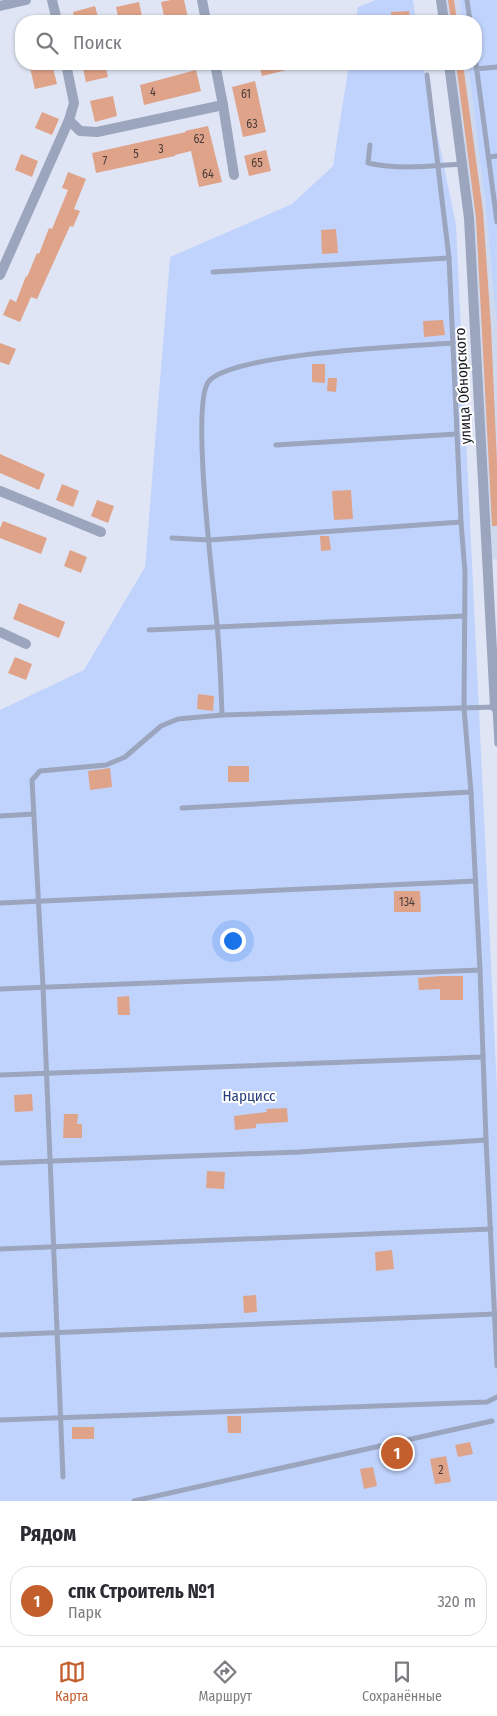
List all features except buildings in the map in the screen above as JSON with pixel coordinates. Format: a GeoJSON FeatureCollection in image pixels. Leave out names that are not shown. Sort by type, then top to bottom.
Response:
{"type":"FeatureCollection","features":[{"type":"Feature","properties":{"kind":"street"},"geometry":{"type":"LineString","coordinates":[[0,6],[26,0]]}},
{"type":"Feature","properties":{"kind":"street"},"geometry":{"type":"LineString","coordinates":[[52,0],[56,15]]}},
{"type":"Feature","properties":{"kind":"street"},"geometry":{"type":"LineString","coordinates":[[202,0],[205,15]]}},
{"type":"Feature","properties":{"kind":"street"},"geometry":{"type":"LineString","coordinates":[[441,0],[443,15]]}},
{"type":"Feature","properties":{"kind":"street"},"geometry":{"type":"LineString","coordinates":[[0,275],[69,120],[74,103],[67,70]]}},
{"type":"Feature","properties":{"kind":"street"},"geometry":{"type":"LineString","coordinates":[[216,70],[234,175]]}},
{"type":"Feature","properties":{"kind":"street","name":"улица Обнорского"},"geometry":{"type":"LineString","coordinates":[[450,70],[469,218],[492,566],[495,707]]}},
{"type":"Feature","properties":{"kind":"street"},"geometry":{"type":"LineString","coordinates":[[69,120],[80,131],[97,132],[223,105]]}},
{"type":"Feature","properties":{"kind":"street"},"geometry":{"type":"LineString","coordinates":[[0,491],[101,532]]}},
{"type":"Feature","properties":{"kind":"street"},"geometry":{"type":"LineString","coordinates":[[0,632],[26,644]]}},
{"type":"Feature","properties":{"kind":"lane"},"geometry":{"type":"LineString","coordinates":[[467,0],[469,15]]}},
{"type":"Feature","properties":{"kind":"lane"},"geometry":{"type":"LineString","coordinates":[[482,66],[497,66]]}},
{"type":"Feature","properties":{"kind":"lane"},"geometry":{"type":"LineString","coordinates":[[477,70],[497,222]]}},
{"type":"Feature","properties":{"kind":"lane"},"geometry":{"type":"LineString","coordinates":[[426,75],[449,258],[465,572],[464,708],[476,881],[482,1056],[497,1366]]}},
{"type":"Feature","properties":{"kind":"lane"},"geometry":{"type":"LineString","coordinates":[[370,145],[368,163],[387,167],[407,168],[462,164]]}},
{"type":"Feature","properties":{"kind":"lane"},"geometry":{"type":"LineString","coordinates":[[489,157],[497,156]]}},
{"type":"Feature","properties":{"kind":"lane"},"geometry":{"type":"LineString","coordinates":[[213,272],[449,258]]}},
{"type":"Feature","properties":{"kind":"lane"},"geometry":{"type":"LineString","coordinates":[[222,716],[217,626],[204,489],[202,401],[208,382],[221,372],[245,364],[330,352],[453,343]]}},
{"type":"Feature","properties":{"kind":"lane"},"geometry":{"type":"LineString","coordinates":[[276,444],[457,434]]}},
{"type":"Feature","properties":{"kind":"lane"},"geometry":{"type":"LineString","coordinates":[[172,538],[209,540],[461,522]]}},
{"type":"Feature","properties":{"kind":"lane"},"geometry":{"type":"LineString","coordinates":[[149,630],[465,616]]}},
{"type":"Feature","properties":{"kind":"lane"},"geometry":{"type":"LineString","coordinates":[[63,1477],[43,987],[32,780],[40,771],[106,765],[124,757],[161,726],[178,719],[495,707],[497,744]]}},
{"type":"Feature","properties":{"kind":"lane"},"geometry":{"type":"LineString","coordinates":[[182,808],[471,792]]}},
{"type":"Feature","properties":{"kind":"lane"},"geometry":{"type":"LineString","coordinates":[[0,816],[34,814]]}},
{"type":"Feature","properties":{"kind":"lane"},"geometry":{"type":"LineString","coordinates":[[0,903],[476,881]]}},
{"type":"Feature","properties":{"kind":"lane"},"geometry":{"type":"LineString","coordinates":[[0,989],[480,970]]}},
{"type":"Feature","properties":{"kind":"lane"},"geometry":{"type":"LineString","coordinates":[[0,1074],[482,1056]]}},
{"type":"Feature","properties":{"kind":"lane"},"geometry":{"type":"LineString","coordinates":[[0,1163],[299,1152],[486,1140]]}},
{"type":"Feature","properties":{"kind":"lane"},"geometry":{"type":"LineString","coordinates":[[0,1249],[491,1229]]}},
{"type":"Feature","properties":{"kind":"lane"},"geometry":{"type":"LineString","coordinates":[[0,1335],[495,1314]]}},
{"type":"Feature","properties":{"kind":"lane"},"geometry":{"type":"LineString","coordinates":[[0,1420],[487,1402],[497,1397]]}},
{"type":"Feature","properties":{"kind":"lane"},"geometry":{"type":"LineString","coordinates":[[134,1501],[492,1421]]}},
{"type":"Feature","properties":{"kind":"shaded area"},"geometry":{"type":"Polygon","coordinates":[[[443,0],[460,0],[461,15],[445,15],[443,0]]]}},
{"type":"Feature","properties":{"kind":"shaded area"},"geometry":{"type":"Polygon","coordinates":[[[453,70],[469,70],[486,210],[497,330],[497,559],[489,560],[473,213],[453,70]]]}},
{"type":"Feature","properties":{"kind":"green space"},"geometry":{"type":"Polygon","coordinates":[[[376,0],[413,0],[415,15],[357,15],[358,7],[376,0]]]}},
{"type":"Feature","properties":{"kind":"green space"},"geometry":{"type":"Polygon","coordinates":[[[460,0],[497,0],[497,330],[486,210],[469,70],[482,70],[482,15],[461,15],[460,0]]]}},
{"type":"Feature","properties":{"kind":"green space","name":"Нарцисс"},"geometry":{"type":"Polygon","coordinates":[[[348,70],[424,70],[456,225],[497,1090],[497,1501],[0,1501],[0,710],[84,670],[145,567],[170,257],[292,204],[333,166],[348,70]]]}},
{"type":"Feature","properties":{"kind":"place","name":"спк Строитель №1"},"geometry":{"type":"Point","coordinates":[397,1453]}}]}
